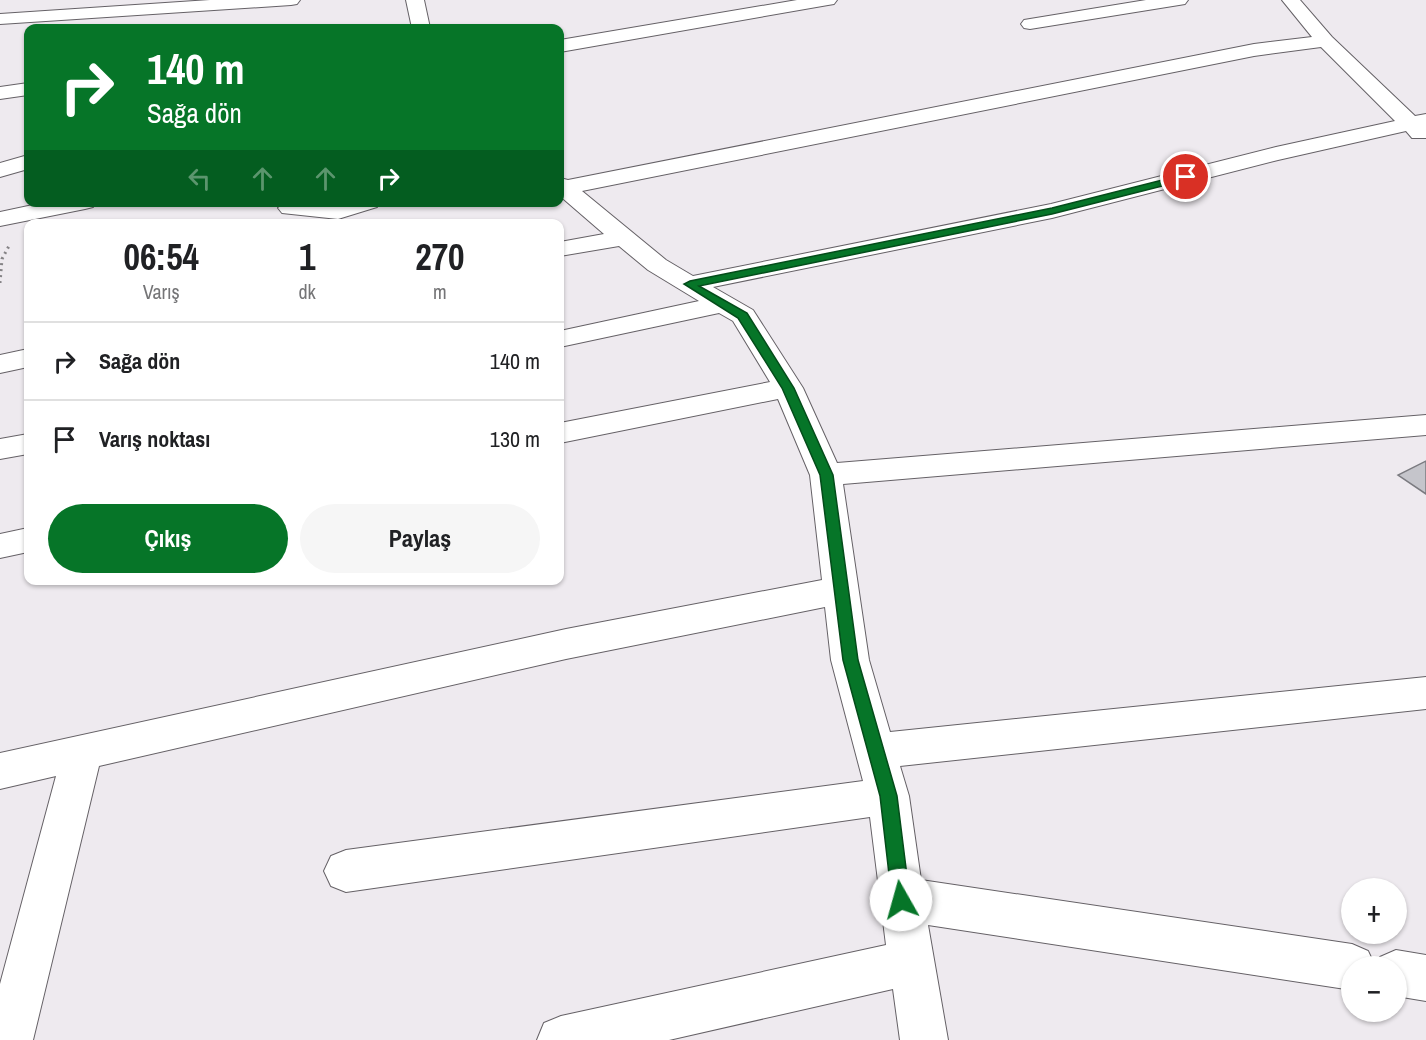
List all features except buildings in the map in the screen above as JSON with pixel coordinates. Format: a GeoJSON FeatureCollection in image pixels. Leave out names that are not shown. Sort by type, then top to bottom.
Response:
{"type":"FeatureCollection","features":[{"type":"Feature","properties":{"kind":"street"},"geometry":{"type":"LineString","coordinates":[[0,19],[291,0]]}},
{"type":"Feature","properties":{"kind":"street"},"geometry":{"type":"LineString","coordinates":[[414,24],[415,0]]}},
{"type":"Feature","properties":{"kind":"street"},"geometry":{"type":"LineString","coordinates":[[564,45],[828,0]]}},
{"type":"Feature","properties":{"kind":"street"},"geometry":{"type":"LineString","coordinates":[[1030,24],[1179,0]]}},
{"type":"Feature","properties":{"kind":"street"},"geometry":{"type":"LineString","coordinates":[[1291,0],[1325,41],[1417,121],[1426,138]]}},
{"type":"Feature","properties":{"kind":"street"},"geometry":{"type":"LineString","coordinates":[[564,186],[1254,50],[1325,41]]}},
{"type":"Feature","properties":{"kind":"street"},"geometry":{"type":"LineString","coordinates":[[0,93],[24,90]]}},
{"type":"Feature","properties":{"kind":"street"},"geometry":{"type":"LineString","coordinates":[[690,284],[1052,211],[1417,121]]}},
{"type":"Feature","properties":{"kind":"street"},"geometry":{"type":"LineString","coordinates":[[0,170],[24,163]]}},
{"type":"Feature","properties":{"kind":"street"},"geometry":{"type":"LineString","coordinates":[[564,190],[657,266],[743,316],[788,388],[826,475],[850,660],[888,796],[901,900],[924,1040]]}},
{"type":"Feature","properties":{"kind":"street"},"geometry":{"type":"LineString","coordinates":[[0,219],[60,207]]}},
{"type":"Feature","properties":{"kind":"street"},"geometry":{"type":"LineString","coordinates":[[290,208],[338,212],[354,207]]}},
{"type":"Feature","properties":{"kind":"street"},"geometry":{"type":"LineString","coordinates":[[564,248],[621,238]]}},
{"type":"Feature","properties":{"kind":"street"},"geometry":{"type":"LineString","coordinates":[[564,338],[722,304]]}},
{"type":"Feature","properties":{"kind":"street"},"geometry":{"type":"LineString","coordinates":[[0,364],[24,359]]}},
{"type":"Feature","properties":{"kind":"street"},"geometry":{"type":"LineString","coordinates":[[564,432],[788,388]]}},
{"type":"Feature","properties":{"kind":"street"},"geometry":{"type":"LineString","coordinates":[[826,475],[1426,425]]}},
{"type":"Feature","properties":{"kind":"street"},"geometry":{"type":"LineString","coordinates":[[0,449],[24,445]]}},
{"type":"Feature","properties":{"kind":"street"},"geometry":{"type":"LineString","coordinates":[[0,546],[24,541]]}},
{"type":"Feature","properties":{"kind":"street"},"geometry":{"type":"LineString","coordinates":[[0,771],[566,644],[841,590]]}},
{"type":"Feature","properties":{"kind":"street"},"geometry":{"type":"LineString","coordinates":[[876,751],[1426,693]]}},
{"type":"Feature","properties":{"kind":"street"},"geometry":{"type":"LineString","coordinates":[[9,1040],[83,751]]}},
{"type":"Feature","properties":{"kind":"street"},"geometry":{"type":"LineString","coordinates":[[346,871],[888,796]]}},
{"type":"Feature","properties":{"kind":"street"},"geometry":{"type":"LineString","coordinates":[[901,900],[1341,964]]}},
{"type":"Feature","properties":{"kind":"street"},"geometry":{"type":"LineString","coordinates":[[561,1040],[912,962]]}},
{"type":"Feature","properties":{"kind":"street"},"geometry":{"type":"LineString","coordinates":[[1407,975],[1426,978]]}},
{"type":"Feature","properties":{"kind":"route"},"geometry":{"type":"LineString","coordinates":[[901,900],[888,796],[850,660],[826,475],[788,388],[743,316],[690,284],[1052,211],[1186,177]]}}]}
